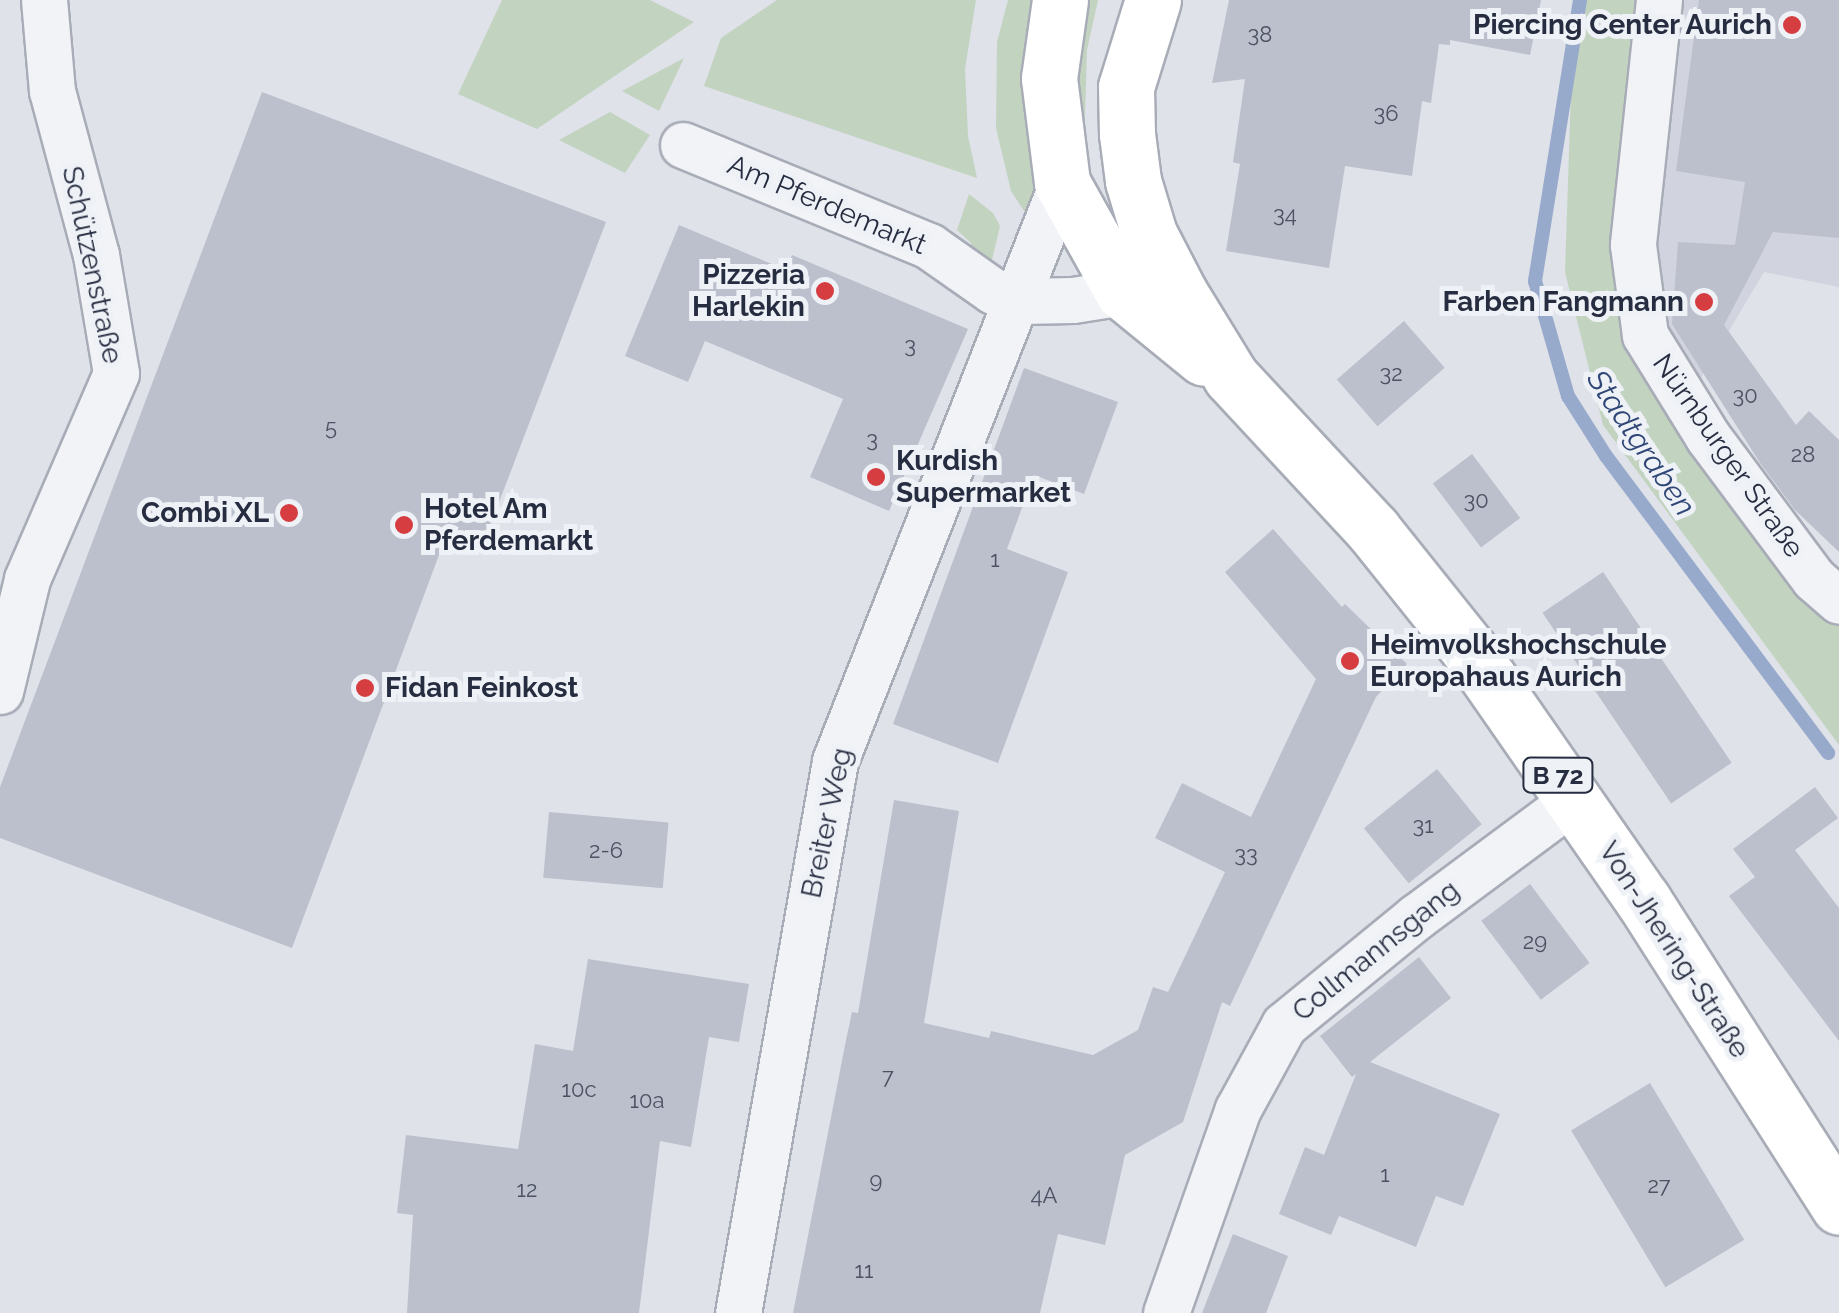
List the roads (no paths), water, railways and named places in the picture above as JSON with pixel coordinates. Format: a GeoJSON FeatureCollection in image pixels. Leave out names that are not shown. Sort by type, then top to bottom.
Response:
{"type":"FeatureCollection","features":[{"type":"Feature","properties":{"kind":"main road","name":"Von-Jhering-Straße"},"geometry":{"type":"LineString","coordinates":[[1060,0],[1050,78],[1050,115],[1062,184],[1123,292],[1170,334],[1232,377]]}},
{"type":"Feature","properties":{"kind":"main road","name":"Von-Jhering-Straße"},"geometry":{"type":"LineString","coordinates":[[1153,0],[1126,87],[1133,180],[1149,234],[1232,377],[1409,575],[1469,650],[1575,800],[1839,1207]]}},
{"type":"Feature","properties":{"kind":"street","name":"Schützenstraße"},"geometry":{"type":"LineString","coordinates":[[0,691],[27,579],[116,372],[96,255],[52,91],[44,0]]}},
{"type":"Feature","properties":{"kind":"street","name":"Nürnburger Straße"},"geometry":{"type":"LineString","coordinates":[[1658,0],[1633,245],[1645,335],[1708,438],[1814,579],[1839,602]]}},
{"type":"Feature","properties":{"kind":"street","name":"Am Pferdemarkt"},"geometry":{"type":"LineString","coordinates":[[683,144],[930,246],[993,290],[1020,301]]}},
{"type":"Feature","properties":{"kind":"street","name":"Breiter Weg"},"geometry":{"type":"LineString","coordinates":[[738,1313],[835,761],[1020,301],[1062,184]]}},
{"type":"Feature","properties":{"kind":"street"},"geometry":{"type":"LineString","coordinates":[[1020,301],[1074,300],[1123,292]]}},
{"type":"Feature","properties":{"kind":"street","name":"Collmannsgang"},"geometry":{"type":"LineString","coordinates":[[1166,1313],[1238,1109],[1284,1025],[1416,917],[1575,800]]}},
{"type":"Feature","properties":{"kind":"waterway","name":"Stadtgraben"},"geometry":{"type":"LineString","coordinates":[[1580,0],[1535,281],[1568,396],[1606,456],[1828,753]]}},
{"type":"Feature","properties":{"kind":"place","name":"Piercing Center Aurich"},"geometry":{"type":"Point","coordinates":[1792,25]}},
{"type":"Feature","properties":{"kind":"place","name":"Pizzeria Harlekin"},"geometry":{"type":"Point","coordinates":[825,291]}},
{"type":"Feature","properties":{"kind":"place","name":"Farben Fangmann"},"geometry":{"type":"Point","coordinates":[1704,302]}},
{"type":"Feature","properties":{"kind":"place","name":"Kurdish Supermarket"},"geometry":{"type":"Point","coordinates":[876,477]}},
{"type":"Feature","properties":{"kind":"place","name":"Combi XL"},"geometry":{"type":"Point","coordinates":[289,513]}},
{"type":"Feature","properties":{"kind":"place","name":"Hotel Am Pferdemarkt"},"geometry":{"type":"Point","coordinates":[404,525]}},
{"type":"Feature","properties":{"kind":"place","name":"Heimvolkshochschule Europahaus Aurich"},"geometry":{"type":"Point","coordinates":[1350,661]}},
{"type":"Feature","properties":{"kind":"place","name":"Fidan Feinkost"},"geometry":{"type":"Point","coordinates":[365,688]}}]}
